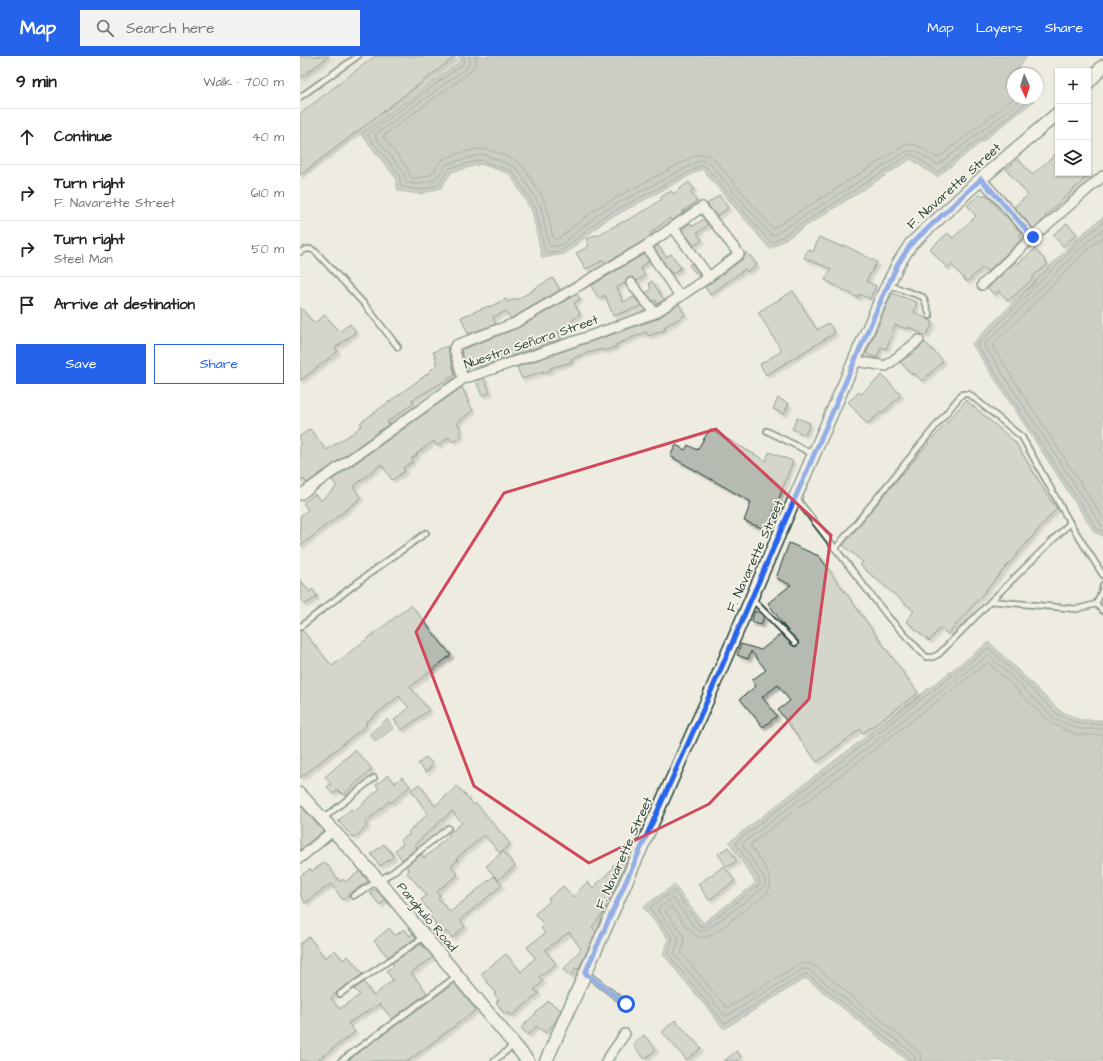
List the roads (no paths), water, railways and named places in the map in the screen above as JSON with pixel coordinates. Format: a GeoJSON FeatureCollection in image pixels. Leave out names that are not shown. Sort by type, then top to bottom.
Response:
{"type":"FeatureCollection","features":[{"type":"Feature","properties":{"kind":"main road"},"geometry":{"type":"LineString","coordinates":[[1091,80],[1103,66]]}},
{"type":"Feature","properties":{"kind":"main road","name":"F. Navarette Street"},"geometry":{"type":"LineString","coordinates":[[546,1061],[706,703],[898,264],[911,244],[981,179],[1055,116]]}},
{"type":"Feature","properties":{"kind":"main road","name":"Panghulo Road"},"geometry":{"type":"LineString","coordinates":[[300,794],[334,830],[426,936],[457,976],[528,1061]]}},
{"type":"Feature","properties":{"kind":"street"},"geometry":{"type":"LineString","coordinates":[[982,285],[1033,237],[1103,176]]}},
{"type":"Feature","properties":{"kind":"street"},"geometry":{"type":"LineString","coordinates":[[981,179],[1033,237]]}},
{"type":"Feature","properties":{"kind":"street","name":"Nuestra Señora Street"},"geometry":{"type":"LineString","coordinates":[[300,495],[463,379],[655,313],[709,277],[739,254],[702,207],[673,227]]}},
{"type":"Feature","properties":{"kind":"street"},"geometry":{"type":"LineString","coordinates":[[463,379],[454,348],[456,345],[515,322],[646,246],[673,227],[709,277]]}},
{"type":"Feature","properties":{"kind":"street"},"geometry":{"type":"LineString","coordinates":[[646,246],[680,297]]}},
{"type":"Feature","properties":{"kind":"street"},"geometry":{"type":"LineString","coordinates":[[631,284],[655,313]]}},
{"type":"Feature","properties":{"kind":"street"},"geometry":{"type":"LineString","coordinates":[[855,361],[886,366],[919,340]]}},
{"type":"Feature","properties":{"kind":"street"},"geometry":{"type":"LineString","coordinates":[[300,858],[334,830]]}},
{"type":"Feature","properties":{"kind":"street"},"geometry":{"type":"LineString","coordinates":[[606,1061],[625,1034]]}},
{"type":"Feature","properties":{"kind":"lane"},"geometry":{"type":"LineString","coordinates":[[300,96],[358,56]]}},
{"type":"Feature","properties":{"kind":"lane"},"geometry":{"type":"LineString","coordinates":[[300,252],[306,249],[312,249],[316,252],[366,306],[398,347]]}},
{"type":"Feature","properties":{"kind":"lane"},"geometry":{"type":"LineString","coordinates":[[889,285],[922,297],[930,316]]}},
{"type":"Feature","properties":{"kind":"lane"},"geometry":{"type":"LineString","coordinates":[[835,549],[962,394],[969,394],[1022,437],[1070,523],[1103,575]]}},
{"type":"Feature","properties":{"kind":"lane"},"geometry":{"type":"LineString","coordinates":[[767,431],[814,454]]}},
{"type":"Feature","properties":{"kind":"lane"},"geometry":{"type":"LineString","coordinates":[[796,498],[889,618],[926,656],[933,657],[939,654],[1070,523]]}},
{"type":"Feature","properties":{"kind":"lane"},"geometry":{"type":"LineString","coordinates":[[300,627],[362,579],[426,533]]}},
{"type":"Feature","properties":{"kind":"lane"},"geometry":{"type":"LineString","coordinates":[[1096,604],[1103,585]]}},
{"type":"Feature","properties":{"kind":"lane"},"geometry":{"type":"LineString","coordinates":[[752,598],[795,643]]}},
{"type":"Feature","properties":{"kind":"lane"},"geometry":{"type":"LineString","coordinates":[[991,602],[1077,609],[1096,604]]}},
{"type":"Feature","properties":{"kind":"lane"},"geometry":{"type":"LineString","coordinates":[[1096,604],[1103,611]]}},
{"type":"Feature","properties":{"kind":"lane"},"geometry":{"type":"LineString","coordinates":[[323,819],[374,778]]}},
{"type":"Feature","properties":{"kind":"lane"},"geometry":{"type":"LineString","coordinates":[[353,896],[393,872],[448,828]]}},
{"type":"Feature","properties":{"kind":"lane"},"geometry":{"type":"LineString","coordinates":[[340,994],[426,936]]}},
{"type":"Feature","properties":{"kind":"lane"},"geometry":{"type":"LineString","coordinates":[[585,973],[626,1004]]}},
{"type":"Feature","properties":{"kind":"lane"},"geometry":{"type":"LineString","coordinates":[[341,1061],[457,976]]}},
{"type":"Feature","properties":{"kind":"lane"},"geometry":{"type":"LineString","coordinates":[[494,1061],[514,1045]]}},
{"type":"Feature","properties":{"kind":"water"},"geometry":{"type":"Polygon","coordinates":[[[458,56],[1028,56],[1020,65],[1019,68],[1007,68],[1007,104],[1030,104],[937,177],[911,159],[770,249],[702,169],[605,221],[565,254],[542,258],[532,211],[510,174],[481,164],[452,172],[441,188],[420,194],[398,191],[395,177],[361,134],[462,60],[458,56]]]}},
{"type":"Feature","properties":{"kind":"water"},"geometry":{"type":"Polygon","coordinates":[[[1103,217],[1103,536],[1095,533],[972,344],[1080,236],[1103,217]]]}},
{"type":"Feature","properties":{"kind":"water"},"geometry":{"type":"Polygon","coordinates":[[[989,642],[1060,711],[1081,720],[1103,720],[1103,1061],[908,1061],[806,978],[724,1029],[663,954],[669,940],[643,907],[674,885],[703,923],[756,883],[729,842],[989,642]]]}},
{"type":"Feature","properties":{"kind":"water"},"geometry":{"type":"Polygon","coordinates":[[[387,719],[394,728],[376,742],[369,734],[387,719]]]}}]}
